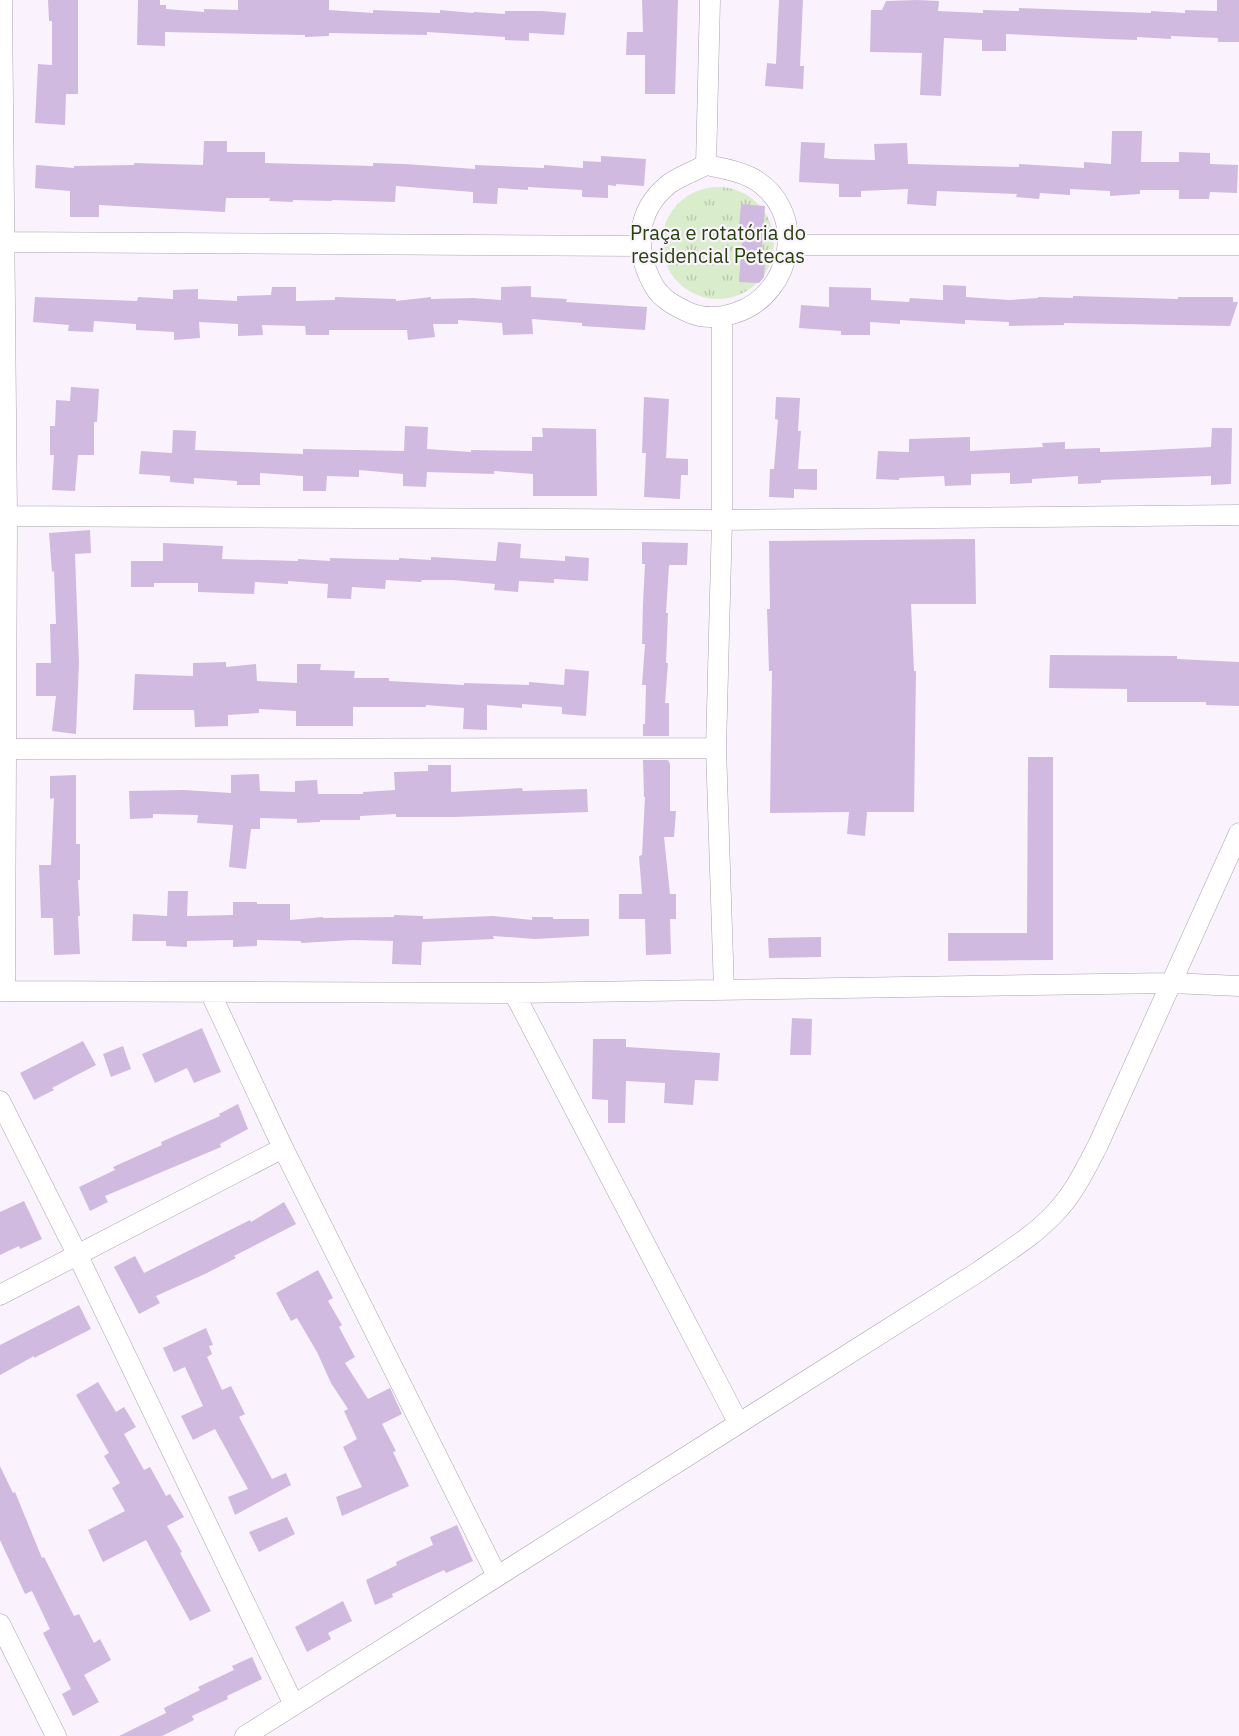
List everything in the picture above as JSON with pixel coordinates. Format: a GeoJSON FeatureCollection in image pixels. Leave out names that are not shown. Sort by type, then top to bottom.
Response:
{"type":"FeatureCollection","features":[{"type":"Feature","properties":{"kind":"street"},"geometry":{"type":"LineString","coordinates":[[2,0],[4,749],[2,991],[514,993],[1171,983],[1239,986]]}},
{"type":"Feature","properties":{"kind":"street"},"geometry":{"type":"LineString","coordinates":[[706,165],[710,0]]}},
{"type":"Feature","properties":{"kind":"street"},"geometry":{"type":"LineString","coordinates":[[706,165],[734,171],[752,178],[768,191],[787,225],[789,245],[783,271],[769,293],[748,309],[722,317],[698,316],[676,307],[663,297],[645,270],[640,246],[643,223],[653,201],[670,183],[706,165]]}},
{"type":"Feature","properties":{"kind":"street"},"geometry":{"type":"LineString","coordinates":[[1,242],[640,246]]}},
{"type":"Feature","properties":{"kind":"street"},"geometry":{"type":"LineString","coordinates":[[789,245],[1239,245]]}},
{"type":"Feature","properties":{"kind":"street"},"geometry":{"type":"LineString","coordinates":[[722,317],[722,519],[716,748],[724,990]]}},
{"type":"Feature","properties":{"kind":"street"},"geometry":{"type":"LineString","coordinates":[[3,516],[722,519],[1239,515]]}},
{"type":"Feature","properties":{"kind":"street"},"geometry":{"type":"LineString","coordinates":[[4,749],[716,748]]}},
{"type":"Feature","properties":{"kind":"street"},"geometry":{"type":"LineString","coordinates":[[245,1736],[978,1272],[1031,1235],[1057,1211],[1080,1179],[1098,1145],[1239,834]]}},
{"type":"Feature","properties":{"kind":"street"},"geometry":{"type":"LineString","coordinates":[[210,992],[283,1148],[497,1576]]}},
{"type":"Feature","properties":{"kind":"street"},"geometry":{"type":"LineString","coordinates":[[514,993],[738,1422]]}},
{"type":"Feature","properties":{"kind":"street"},"geometry":{"type":"LineString","coordinates":[[0,1101],[78,1256],[294,1705]]}},
{"type":"Feature","properties":{"kind":"street"},"geometry":{"type":"LineString","coordinates":[[0,1295],[283,1148]]}},
{"type":"Feature","properties":{"kind":"street"},"geometry":{"type":"LineString","coordinates":[[0,1623],[56,1736]]}},
{"type":"Feature","properties":{"kind":"green space","name":"Praça e rotatória do residencial Petecas"},"geometry":{"type":"Polygon","coordinates":[[[718,187],[740,191],[758,203],[770,221],[774,243],[770,265],[758,283],[740,295],[718,299],[696,295],[678,283],[666,265],[662,243],[666,221],[678,203],[696,191],[718,187]]]}},
{"type":"Feature","properties":{"kind":"building"},"geometry":{"type":"Polygon","coordinates":[[[48,0],[78,0],[78,94],[66,94],[65,125],[35,123],[38,64],[52,65],[52,21],[49,21],[48,0]]]}},
{"type":"Feature","properties":{"kind":"building"},"geometry":{"type":"Polygon","coordinates":[[[138,0],[160,0],[160,5],[166,5],[166,9],[204,12],[204,9],[238,10],[238,0],[329,0],[329,10],[373,13],[373,10],[440,13],[440,10],[505,14],[505,11],[566,13],[564,35],[529,33],[529,41],[505,40],[505,37],[427,32],[427,35],[329,33],[329,36],[305,37],[305,35],[165,32],[165,46],[137,45],[138,0]]]}},
{"type":"Feature","properties":{"kind":"building"},"geometry":{"type":"Polygon","coordinates":[[[642,0],[678,0],[675,94],[645,94],[645,55],[626,55],[627,32],[643,32],[642,0]]]}},
{"type":"Feature","properties":{"kind":"building"},"geometry":{"type":"Polygon","coordinates":[[[779,0],[803,0],[800,66],[804,66],[803,89],[765,86],[767,63],[776,64],[779,0]]]}},
{"type":"Feature","properties":{"kind":"building"},"geometry":{"type":"Polygon","coordinates":[[[1217,0],[1239,0],[1239,42],[1218,42],[1218,38],[1171,36],[1171,39],[1137,37],[1137,40],[1006,34],[1006,51],[982,51],[982,40],[944,38],[941,96],[920,95],[922,53],[870,52],[871,10],[882,10],[886,1],[939,1],[938,11],[983,13],[983,10],[1019,11],[1019,8],[1185,13],[1185,10],[1217,11],[1217,0]]]}},
{"type":"Feature","properties":{"kind":"building"},"geometry":{"type":"Polygon","coordinates":[[[1112,131],[1142,131],[1141,162],[1179,162],[1179,152],[1210,153],[1210,164],[1238,165],[1237,193],[1210,192],[1209,199],[1179,199],[1179,190],[1140,190],[1140,194],[1110,196],[1110,191],[1070,189],[1070,195],[1040,193],[1039,199],[1016,197],[1017,194],[937,191],[936,206],[907,204],[908,189],[861,191],[861,197],[839,197],[839,184],[799,182],[801,142],[825,143],[824,158],[832,159],[875,160],[874,144],[907,143],[908,164],[1019,167],[1019,164],[1084,168],[1084,162],[1111,164],[1112,131]]]}},
{"type":"Feature","properties":{"kind":"building"},"geometry":{"type":"Polygon","coordinates":[[[204,141],[227,141],[227,152],[265,152],[265,163],[373,166],[373,163],[475,169],[475,165],[544,168],[544,165],[583,168],[583,161],[601,162],[601,156],[646,159],[644,186],[608,185],[608,198],[582,197],[582,190],[498,188],[497,204],[473,203],[473,192],[396,186],[395,202],[293,200],[293,202],[269,201],[270,198],[226,198],[225,212],[99,205],[99,217],[70,217],[70,191],[35,188],[36,165],[74,168],[74,166],[134,165],[134,163],[203,165],[204,141]]]}},
{"type":"Feature","properties":{"kind":"building"},"geometry":{"type":"Polygon","coordinates":[[[741,204],[765,206],[761,261],[765,261],[764,277],[759,283],[739,282],[743,227],[739,227],[741,204]]]}},
{"type":"Feature","properties":{"kind":"building"},"geometry":{"type":"Polygon","coordinates":[[[943,285],[966,286],[966,297],[1009,300],[1038,297],[1073,298],[1073,296],[1178,299],[1178,297],[1233,297],[1233,302],[1238,302],[1230,326],[1064,323],[1064,325],[1009,326],[1009,322],[965,320],[965,324],[900,320],[900,324],[870,322],[870,335],[841,335],[841,331],[799,328],[801,305],[829,307],[829,287],[871,288],[871,300],[909,302],[910,298],[943,300],[943,285]]]}},
{"type":"Feature","properties":{"kind":"building"},"geometry":{"type":"Polygon","coordinates":[[[531,286],[531,297],[567,299],[566,302],[647,307],[645,330],[582,326],[582,323],[532,319],[533,334],[503,335],[502,323],[458,320],[458,324],[433,324],[435,337],[408,340],[407,330],[329,330],[329,335],[306,335],[305,326],[262,325],[263,335],[238,336],[238,324],[199,322],[200,338],[174,340],[174,332],[136,330],[136,324],[94,321],[93,332],[68,331],[69,325],[33,322],[35,297],[137,301],[138,297],[173,299],[173,290],[198,289],[198,299],[237,301],[237,296],[271,295],[272,287],[296,287],[296,301],[335,300],[335,297],[396,299],[396,301],[431,297],[431,299],[501,300],[501,287],[531,286]]]}},
{"type":"Feature","properties":{"kind":"building"},"geometry":{"type":"Polygon","coordinates":[[[71,387],[99,389],[97,422],[94,422],[94,455],[78,455],[75,491],[52,490],[54,455],[50,455],[50,426],[55,426],[56,400],[70,401],[71,387]]]}},
{"type":"Feature","properties":{"kind":"building"},"geometry":{"type":"Polygon","coordinates":[[[644,397],[669,399],[666,458],[688,459],[688,475],[681,475],[680,499],[644,497],[646,453],[642,453],[644,397]]]}},
{"type":"Feature","properties":{"kind":"building"},"geometry":{"type":"Polygon","coordinates":[[[776,397],[800,398],[798,431],[801,431],[798,469],[817,469],[817,490],[794,489],[794,498],[769,497],[770,469],[774,469],[778,420],[775,419],[776,397]]]}},
{"type":"Feature","properties":{"kind":"building"},"geometry":{"type":"Polygon","coordinates":[[[405,426],[428,427],[427,449],[471,452],[471,450],[532,451],[532,437],[543,437],[542,428],[596,429],[597,496],[533,496],[533,474],[494,471],[494,474],[427,472],[426,487],[403,486],[403,474],[359,470],[359,477],[327,476],[326,491],[303,491],[303,476],[260,473],[260,485],[237,485],[237,481],[194,478],[194,484],[170,482],[170,476],[139,474],[141,451],[172,453],[173,430],[196,431],[195,450],[303,454],[303,449],[404,451],[405,426]]]}},
{"type":"Feature","properties":{"kind":"building"},"geometry":{"type":"Polygon","coordinates":[[[1212,428],[1232,428],[1231,484],[1211,485],[1211,476],[1101,480],[1101,483],[1078,484],[1078,476],[1032,479],[1032,483],[1010,484],[1010,473],[971,474],[971,485],[945,486],[944,476],[899,478],[899,480],[876,479],[878,451],[909,452],[909,439],[970,437],[970,451],[1043,447],[1042,443],[1065,442],[1065,449],[1100,448],[1100,452],[1132,451],[1211,447],[1212,428]]]}},
{"type":"Feature","properties":{"kind":"building"},"geometry":{"type":"Polygon","coordinates":[[[90,530],[91,553],[75,554],[79,663],[76,734],[52,731],[56,696],[36,696],[36,663],[51,663],[50,624],[56,624],[54,571],[52,572],[49,533],[90,530]]]}},
{"type":"Feature","properties":{"kind":"building"},"geometry":{"type":"Polygon","coordinates":[[[975,539],[976,604],[911,604],[914,671],[916,671],[914,812],[867,812],[865,836],[847,834],[849,812],[770,813],[772,671],[769,671],[767,609],[770,609],[769,541],[975,539]]]}},
{"type":"Feature","properties":{"kind":"building"},"geometry":{"type":"Polygon","coordinates":[[[498,542],[521,544],[520,558],[565,561],[565,556],[589,558],[588,581],[554,579],[554,583],[519,581],[518,592],[494,590],[495,584],[453,580],[422,580],[421,582],[386,580],[385,589],[352,587],[351,599],[327,598],[328,584],[288,581],[288,584],[255,582],[254,594],[198,592],[198,583],[154,583],[154,587],[131,587],[131,561],[163,561],[163,543],[223,546],[222,559],[330,561],[330,558],[431,560],[431,557],[496,561],[498,542]]]}},
{"type":"Feature","properties":{"kind":"building"},"geometry":{"type":"Polygon","coordinates":[[[642,542],[688,543],[687,565],[669,565],[666,613],[668,613],[666,663],[668,663],[665,703],[669,703],[669,736],[643,736],[646,685],[642,685],[645,644],[642,644],[645,564],[642,564],[642,542]]]}},
{"type":"Feature","properties":{"kind":"building"},"geometry":{"type":"Polygon","coordinates":[[[1050,655],[1177,656],[1177,659],[1239,662],[1239,706],[1206,705],[1206,702],[1127,702],[1127,689],[1049,688],[1050,655]]]}},
{"type":"Feature","properties":{"kind":"building"},"geometry":{"type":"Polygon","coordinates":[[[226,662],[226,667],[256,664],[257,681],[297,683],[297,664],[321,664],[320,670],[355,671],[354,678],[389,678],[389,681],[464,685],[464,683],[529,685],[529,682],[564,685],[565,669],[589,671],[586,716],[562,714],[562,707],[522,704],[522,708],[487,705],[487,730],[463,729],[464,708],[426,705],[426,707],[353,707],[353,726],[296,726],[296,711],[259,709],[259,713],[228,715],[228,726],[195,727],[194,710],[133,710],[135,674],[193,676],[193,663],[226,662]]]}},
{"type":"Feature","properties":{"kind":"building"},"geometry":{"type":"Polygon","coordinates":[[[1028,757],[1053,757],[1053,960],[948,961],[948,933],[1027,933],[1028,757]]]}},
{"type":"Feature","properties":{"kind":"building"},"geometry":{"type":"Polygon","coordinates":[[[643,760],[668,760],[670,764],[670,811],[676,811],[674,837],[664,837],[670,894],[676,894],[676,919],[670,919],[671,954],[646,955],[645,919],[619,919],[619,894],[642,894],[639,856],[642,855],[645,797],[643,760]]]}},
{"type":"Feature","properties":{"kind":"building"},"geometry":{"type":"Polygon","coordinates":[[[428,765],[451,765],[451,792],[522,788],[523,791],[587,789],[588,812],[454,817],[396,817],[396,814],[360,816],[360,820],[320,820],[320,822],[297,823],[297,819],[260,818],[260,829],[251,829],[246,869],[229,867],[233,825],[197,823],[198,815],[153,814],[153,818],[130,819],[129,791],[184,790],[231,793],[231,775],[259,774],[260,791],[295,792],[295,781],[317,780],[318,794],[363,794],[363,792],[395,790],[394,772],[428,771],[428,765]]]}},
{"type":"Feature","properties":{"kind":"building"},"geometry":{"type":"Polygon","coordinates":[[[76,775],[76,844],[80,844],[80,880],[78,880],[80,916],[78,916],[80,954],[54,955],[53,918],[41,918],[39,865],[51,865],[54,798],[50,799],[50,776],[76,775]]]}},
{"type":"Feature","properties":{"kind":"building"},"geometry":{"type":"Polygon","coordinates":[[[168,891],[188,891],[187,916],[233,915],[233,902],[257,902],[257,904],[290,904],[290,920],[323,917],[394,917],[394,915],[423,916],[423,919],[493,916],[532,920],[532,917],[589,919],[589,936],[535,939],[493,936],[494,939],[422,942],[421,965],[392,964],[393,941],[353,940],[301,943],[301,941],[257,940],[257,946],[233,947],[233,940],[187,941],[187,947],[166,946],[166,941],[132,941],[133,914],[167,916],[168,891]]]}},
{"type":"Feature","properties":{"kind":"building"},"geometry":{"type":"Polygon","coordinates":[[[821,937],[821,957],[769,958],[768,938],[821,937]]]}},
{"type":"Feature","properties":{"kind":"building"},"geometry":{"type":"Polygon","coordinates":[[[792,1018],[812,1019],[811,1055],[790,1055],[792,1018]]]}},
{"type":"Feature","properties":{"kind":"building"},"geometry":{"type":"Polygon","coordinates":[[[202,1028],[221,1072],[194,1083],[187,1068],[155,1083],[142,1054],[202,1028]]]}},
{"type":"Feature","properties":{"kind":"building"},"geometry":{"type":"Polygon","coordinates":[[[593,1039],[626,1039],[626,1047],[720,1053],[718,1081],[695,1080],[693,1105],[664,1103],[665,1083],[626,1081],[625,1123],[608,1123],[608,1100],[592,1099],[593,1039]]]}},
{"type":"Feature","properties":{"kind":"building"},"geometry":{"type":"Polygon","coordinates":[[[83,1041],[96,1065],[34,1100],[20,1073],[83,1041]]]}},
{"type":"Feature","properties":{"kind":"building"},"geometry":{"type":"Polygon","coordinates":[[[123,1046],[131,1069],[111,1077],[103,1054],[123,1046]]]}},
{"type":"Feature","properties":{"kind":"building"},"geometry":{"type":"Polygon","coordinates":[[[238,1104],[248,1129],[220,1144],[221,1147],[105,1196],[108,1202],[90,1211],[79,1187],[115,1170],[113,1167],[162,1145],[161,1142],[220,1116],[219,1114],[238,1104]]]}},
{"type":"Feature","properties":{"kind":"building"},"geometry":{"type":"Polygon","coordinates":[[[24,1201],[42,1239],[0,1255],[0,1212],[24,1201]]]}},
{"type":"Feature","properties":{"kind":"building"},"geometry":{"type":"Polygon","coordinates":[[[284,1202],[296,1224],[234,1256],[236,1258],[207,1273],[156,1296],[160,1303],[139,1314],[114,1267],[135,1256],[144,1273],[250,1220],[251,1222],[284,1202]]]}},
{"type":"Feature","properties":{"kind":"building"},"geometry":{"type":"Polygon","coordinates":[[[318,1270],[333,1298],[328,1301],[342,1325],[339,1327],[355,1357],[345,1363],[368,1399],[390,1388],[402,1414],[382,1424],[396,1451],[393,1452],[409,1486],[342,1516],[336,1497],[362,1487],[343,1447],[357,1439],[344,1411],[348,1409],[331,1383],[317,1352],[297,1318],[291,1321],[276,1293],[318,1270]]]}},
{"type":"Feature","properties":{"kind":"building"},"geometry":{"type":"Polygon","coordinates":[[[79,1305],[91,1329],[0,1375],[0,1345],[79,1305]]]}},
{"type":"Feature","properties":{"kind":"building"},"geometry":{"type":"Polygon","coordinates":[[[206,1328],[213,1345],[209,1346],[212,1354],[207,1357],[222,1390],[231,1386],[245,1414],[239,1417],[272,1479],[286,1473],[291,1485],[235,1515],[228,1497],[248,1489],[215,1429],[193,1440],[181,1416],[203,1406],[185,1367],[174,1372],[163,1348],[206,1328]]]}},
{"type":"Feature","properties":{"kind":"building"},"geometry":{"type":"Polygon","coordinates":[[[98,1382],[116,1412],[124,1407],[136,1427],[124,1434],[144,1470],[150,1467],[166,1496],[170,1494],[184,1517],[167,1526],[211,1611],[190,1621],[146,1540],[103,1562],[88,1530],[125,1511],[112,1488],[120,1483],[104,1456],[109,1453],[76,1395],[98,1382]]]}},
{"type":"Feature","properties":{"kind":"building"},"geometry":{"type":"Polygon","coordinates":[[[0,1466],[13,1493],[15,1492],[42,1558],[44,1557],[74,1616],[79,1614],[94,1643],[100,1639],[111,1660],[84,1675],[99,1702],[73,1716],[62,1694],[71,1689],[43,1633],[50,1629],[32,1591],[25,1594],[0,1540],[0,1466]]]}},
{"type":"Feature","properties":{"kind":"building"},"geometry":{"type":"Polygon","coordinates":[[[287,1517],[295,1534],[259,1552],[249,1532],[287,1517]]]}},
{"type":"Feature","properties":{"kind":"building"},"geometry":{"type":"Polygon","coordinates":[[[457,1525],[473,1561],[446,1573],[444,1570],[392,1594],[393,1597],[375,1605],[366,1580],[397,1565],[396,1562],[433,1545],[430,1537],[457,1525]]]}},
{"type":"Feature","properties":{"kind":"building"},"geometry":{"type":"Polygon","coordinates":[[[343,1601],[352,1621],[328,1633],[331,1639],[307,1652],[295,1627],[343,1601]]]}},
{"type":"Feature","properties":{"kind":"building"},"geometry":{"type":"Polygon","coordinates":[[[252,1657],[262,1679],[192,1716],[194,1720],[162,1736],[119,1736],[166,1713],[164,1708],[200,1690],[198,1687],[234,1670],[232,1666],[252,1657]]]}}]}
